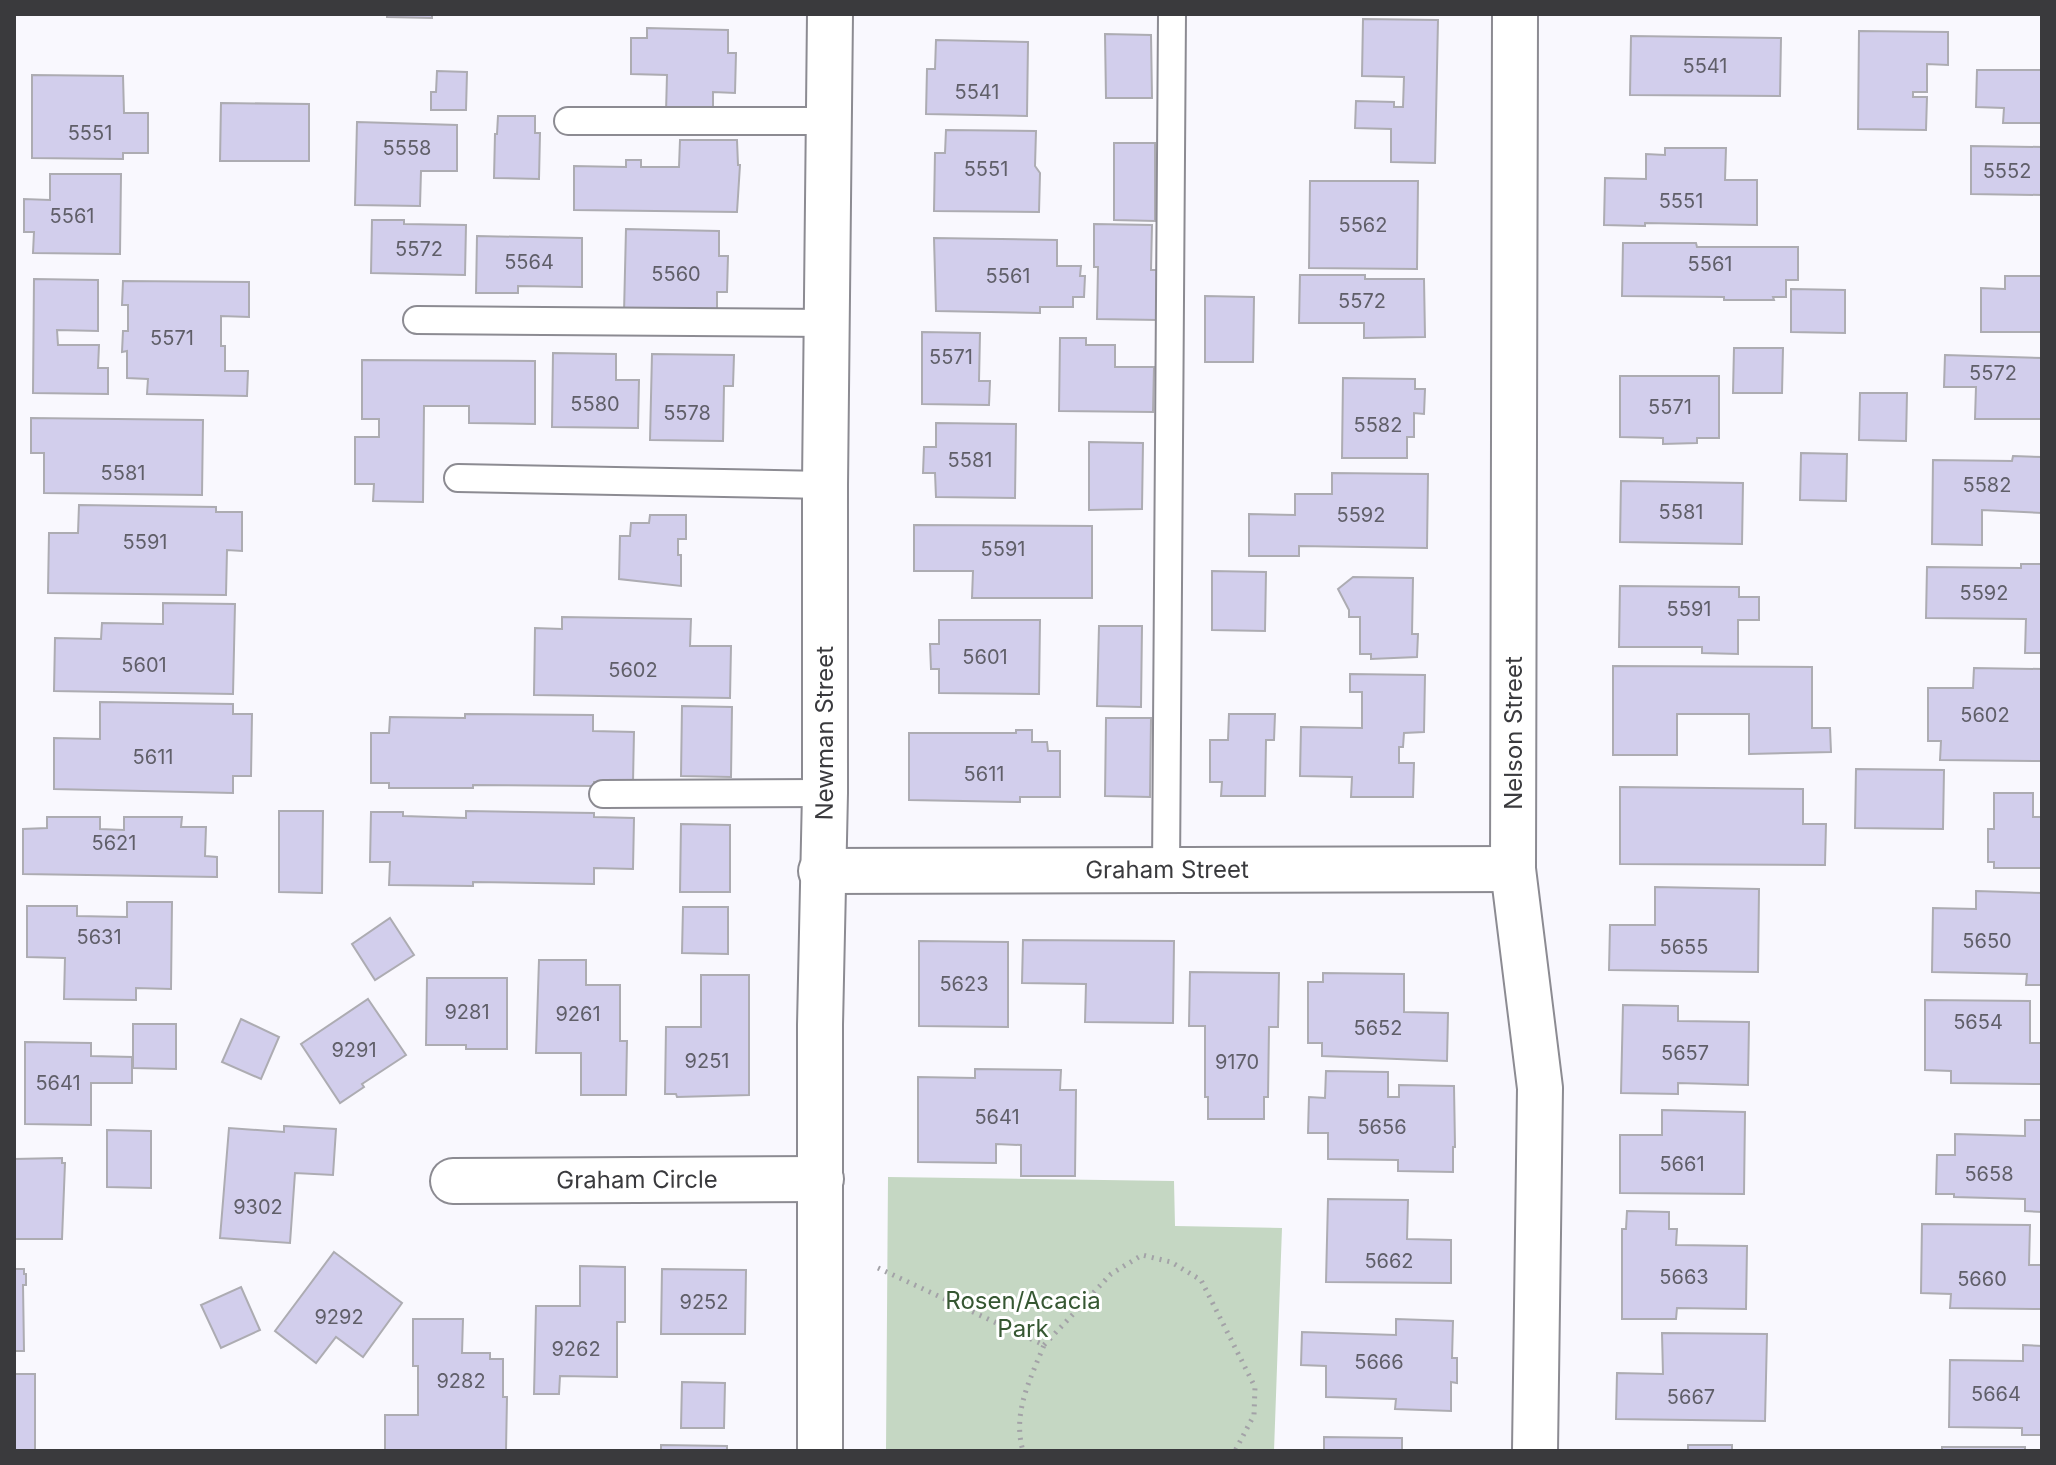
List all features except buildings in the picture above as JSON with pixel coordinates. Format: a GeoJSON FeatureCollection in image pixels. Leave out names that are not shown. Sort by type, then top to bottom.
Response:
{"type":"FeatureCollection","features":[{"type":"Feature","properties":{"kind":"street","name":"Newman Street"},"geometry":{"type":"LineString","coordinates":[[820,1451],[821,871],[825,793],[830,14]]}},
{"type":"Feature","properties":{"kind":"street","name":"Nelson Street"},"geometry":{"type":"LineString","coordinates":[[1515,14],[1513,869],[1540,1088],[1535,1451]]}},
{"type":"Feature","properties":{"kind":"street","name":"Graham Street"},"geometry":{"type":"LineString","coordinates":[[821,871],[1513,869]]}},
{"type":"Feature","properties":{"kind":"street","name":"Graham Circle"},"geometry":{"type":"LineString","coordinates":[[453,1181],[821,1179]]}},
{"type":"Feature","properties":{"kind":"lane"},"geometry":{"type":"LineString","coordinates":[[1166,871],[1172,14]]}},
{"type":"Feature","properties":{"kind":"lane"},"geometry":{"type":"LineString","coordinates":[[568,121],[828,121]]}},
{"type":"Feature","properties":{"kind":"lane"},"geometry":{"type":"LineString","coordinates":[[417,320],[827,323]]}},
{"type":"Feature","properties":{"kind":"lane"},"geometry":{"type":"LineString","coordinates":[[458,478],[825,485]]}},
{"type":"Feature","properties":{"kind":"lane"},"geometry":{"type":"LineString","coordinates":[[603,794],[825,793]]}},
{"type":"Feature","properties":{"kind":"path"},"geometry":{"type":"LineString","coordinates":[[1023,1451],[1019,1438],[1020,1405],[1044,1345],[1111,1274],[1142,1255],[1171,1262],[1201,1280],[1255,1387],[1254,1415],[1235,1451]]}},
{"type":"Feature","properties":{"kind":"path"},"geometry":{"type":"LineString","coordinates":[[878,1268],[1044,1345]]}},
{"type":"Feature","properties":{"kind":"green space","name":"Rosen/Acacia Park"},"geometry":{"type":"Polygon","coordinates":[[[888,1177],[1174,1181],[1175,1226],[1282,1228],[1274,1451],[886,1451],[888,1177]]]}}]}
